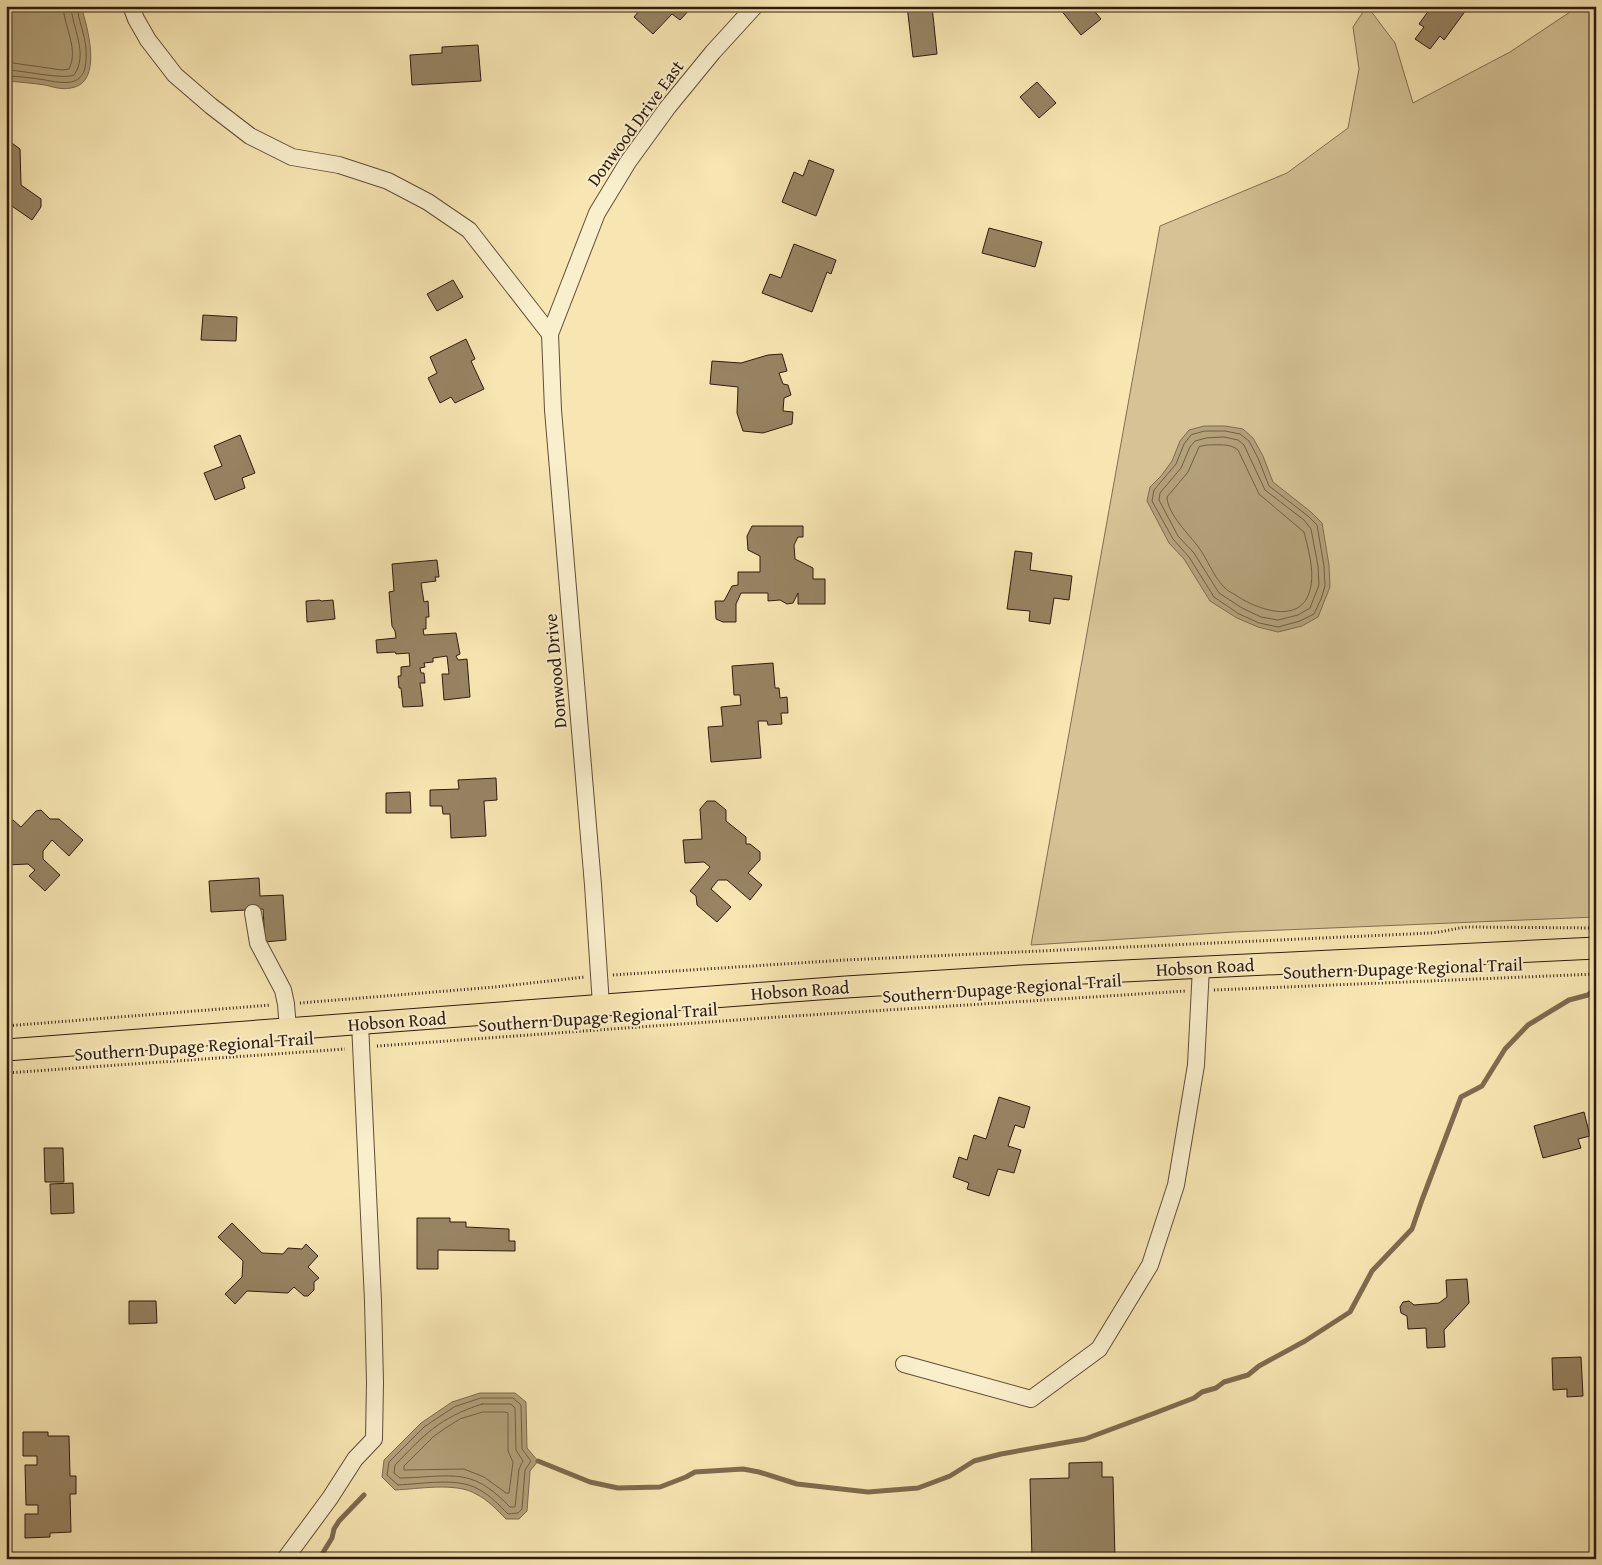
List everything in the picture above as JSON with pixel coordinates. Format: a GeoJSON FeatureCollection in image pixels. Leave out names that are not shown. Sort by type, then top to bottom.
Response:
{"type":"FeatureCollection","features":[{"type":"Feature","properties":{"kind":"main road","name":"Hobson Road"},"geometry":{"type":"LineString","coordinates":[[6,1050],[963,980],[1596,948]]}},
{"type":"Feature","properties":{"kind":"street"},"geometry":{"type":"LineString","coordinates":[[131,6],[148,40],[175,75],[250,136],[292,157],[339,165],[388,181],[428,202],[469,230],[550,334]]}},
{"type":"Feature","properties":{"kind":"street","name":"Donwood Drive East"},"geometry":{"type":"LineString","coordinates":[[550,334],[597,213],[610,190],[668,106],[755,6]]}},
{"type":"Feature","properties":{"kind":"street","name":"Donwood Drive"},"geometry":{"type":"LineString","coordinates":[[550,334],[553,410],[593,885],[601,1005]]}},
{"type":"Feature","properties":{"kind":"street"},"geometry":{"type":"LineString","coordinates":[[253,913],[258,943],[283,990],[288,1029]]}},
{"type":"Feature","properties":{"kind":"street"},"geometry":{"type":"LineString","coordinates":[[904,1364],[1030,1399],[1099,1349],[1150,1265],[1176,1185],[1196,1065],[1201,967]]}},
{"type":"Feature","properties":{"kind":"street"},"geometry":{"type":"LineString","coordinates":[[285,1559],[330,1498],[355,1459],[374,1440],[373,1310],[360,1023]]}},
{"type":"Feature","properties":{"kind":"path"},"geometry":{"type":"LineString","coordinates":[[620,975],[844,960],[1431,933],[1468,928],[1596,928]]}},
{"type":"Feature","properties":{"kind":"path","name":"Southern Dupage Regional Trail"},"geometry":{"type":"LineString","coordinates":[[1211,990],[1596,974]]}},
{"type":"Feature","properties":{"kind":"path","name":"Southern Dupage Regional Trail"},"geometry":{"type":"LineString","coordinates":[[6,1073],[1022,1000],[1192,990]]}},
{"type":"Feature","properties":{"kind":"shaded area"},"geometry":{"type":"Polygon","coordinates":[[[1367,6],[1395,43],[1413,103],[1510,52],[1579,6],[1596,6],[1596,917],[1234,932],[1031,945],[1160,226],[1287,173],[1348,128],[1359,69],[1353,27],[1367,6]]]}},
{"type":"Feature","properties":{"kind":"water"},"geometry":{"type":"Polygon","coordinates":[[[6,6],[81,6],[91,53],[87,76],[81,84],[64,89],[40,84],[6,81],[6,6]]]}},
{"type":"Feature","properties":{"kind":"water"},"geometry":{"type":"Polygon","coordinates":[[[1204,426],[1225,426],[1243,429],[1253,438],[1263,456],[1273,482],[1322,523],[1329,565],[1330,587],[1318,617],[1302,626],[1278,632],[1258,627],[1237,618],[1210,601],[1184,559],[1169,543],[1147,501],[1150,487],[1172,461],[1180,441],[1189,430],[1204,426]]]}},
{"type":"Feature","properties":{"kind":"water"},"geometry":{"type":"Polygon","coordinates":[[[480,1393],[515,1393],[526,1402],[527,1448],[538,1461],[530,1471],[527,1511],[519,1519],[506,1519],[492,1505],[468,1490],[437,1487],[395,1490],[382,1477],[384,1460],[421,1423],[452,1402],[480,1393]]]}},
{"type":"Feature","properties":{"kind":"building"},"geometry":{"type":"Polygon","coordinates":[[[643,6],[693,6],[680,20],[672,14],[653,34],[634,17],[643,6]]]}},
{"type":"Feature","properties":{"kind":"building"},"geometry":{"type":"Polygon","coordinates":[[[907,6],[932,6],[937,54],[913,57],[907,6]]]}},
{"type":"Feature","properties":{"kind":"building"},"geometry":{"type":"Polygon","coordinates":[[[1063,6],[1090,6],[1101,19],[1081,35],[1060,9],[1063,6]]]}},
{"type":"Feature","properties":{"kind":"building"},"geometry":{"type":"Polygon","coordinates":[[[1432,6],[1469,6],[1444,40],[1440,36],[1430,49],[1415,39],[1424,27],[1419,24],[1432,6]]]}},
{"type":"Feature","properties":{"kind":"building"},"geometry":{"type":"Polygon","coordinates":[[[478,45],[481,81],[412,85],[410,55],[442,53],[442,47],[478,45]]]}},
{"type":"Feature","properties":{"kind":"building"},"geometry":{"type":"Polygon","coordinates":[[[1037,82],[1056,103],[1039,118],[1020,97],[1037,82]]]}},
{"type":"Feature","properties":{"kind":"building"},"geometry":{"type":"Polygon","coordinates":[[[6,139],[9,139],[20,149],[21,185],[41,199],[41,207],[32,220],[6,202],[6,139]]]}},
{"type":"Feature","properties":{"kind":"building"},"geometry":{"type":"Polygon","coordinates":[[[809,160],[834,170],[816,216],[782,202],[794,172],[803,176],[809,160]]]}},
{"type":"Feature","properties":{"kind":"building"},"geometry":{"type":"Polygon","coordinates":[[[989,228],[1042,242],[1035,267],[982,253],[989,228]]]}},
{"type":"Feature","properties":{"kind":"building"},"geometry":{"type":"Polygon","coordinates":[[[794,244],[836,260],[831,274],[827,272],[812,312],[762,293],[770,274],[781,278],[794,244]]]}},
{"type":"Feature","properties":{"kind":"building"},"geometry":{"type":"Polygon","coordinates":[[[453,280],[463,297],[437,311],[427,294],[453,280]]]}},
{"type":"Feature","properties":{"kind":"building"},"geometry":{"type":"Polygon","coordinates":[[[203,315],[237,317],[236,341],[201,340],[203,315]]]}},
{"type":"Feature","properties":{"kind":"building"},"geometry":{"type":"Polygon","coordinates":[[[466,339],[475,359],[471,361],[484,389],[455,403],[451,397],[440,403],[428,378],[437,373],[430,357],[466,339]]]}},
{"type":"Feature","properties":{"kind":"building"},"geometry":{"type":"Polygon","coordinates":[[[782,354],[787,371],[779,373],[783,384],[788,385],[791,395],[784,398],[783,411],[793,412],[792,424],[763,433],[743,431],[737,413],[738,387],[710,384],[712,361],[741,363],[768,355],[782,354]]]}},
{"type":"Feature","properties":{"kind":"building"},"geometry":{"type":"Polygon","coordinates":[[[240,435],[255,473],[242,478],[245,488],[215,500],[204,473],[222,466],[214,446],[240,435]]]}},
{"type":"Feature","properties":{"kind":"building"},"geometry":{"type":"Polygon","coordinates":[[[752,526],[803,526],[803,537],[798,537],[794,545],[795,559],[813,568],[813,579],[825,579],[825,604],[798,604],[798,593],[793,603],[787,604],[780,600],[768,601],[768,593],[741,593],[736,604],[736,622],[723,622],[716,619],[715,601],[724,601],[732,586],[738,585],[738,572],[760,572],[760,556],[748,550],[747,536],[752,526]]]}},
{"type":"Feature","properties":{"kind":"building"},"geometry":{"type":"Polygon","coordinates":[[[1015,551],[1032,553],[1030,570],[1072,576],[1069,600],[1054,598],[1050,624],[1029,621],[1030,611],[1007,609],[1015,551]]]}},
{"type":"Feature","properties":{"kind":"building"},"geometry":{"type":"Polygon","coordinates":[[[437,560],[439,577],[435,577],[436,581],[421,583],[424,602],[428,601],[429,617],[426,617],[426,629],[423,629],[424,635],[456,633],[460,654],[456,656],[458,660],[467,659],[470,697],[444,700],[442,674],[449,674],[447,656],[433,658],[433,662],[424,663],[425,667],[420,668],[421,673],[424,673],[425,683],[420,683],[423,706],[403,707],[398,676],[401,676],[401,667],[410,666],[409,653],[377,653],[376,640],[396,638],[392,626],[389,592],[394,591],[392,564],[437,560]]]}},
{"type":"Feature","properties":{"kind":"building"},"geometry":{"type":"Polygon","coordinates":[[[333,600],[335,619],[307,622],[306,601],[333,600]]]}},
{"type":"Feature","properties":{"kind":"building"},"geometry":{"type":"Polygon","coordinates":[[[773,663],[775,688],[779,688],[780,698],[787,697],[788,713],[781,713],[782,724],[768,725],[767,721],[758,721],[761,758],[711,762],[708,727],[723,726],[721,707],[741,705],[740,695],[734,695],[732,666],[773,663]]]}},
{"type":"Feature","properties":{"kind":"building"},"geometry":{"type":"Polygon","coordinates":[[[496,778],[497,800],[484,801],[486,836],[451,838],[450,814],[443,814],[442,806],[430,806],[430,790],[459,789],[458,780],[496,778]]]}},
{"type":"Feature","properties":{"kind":"building"},"geometry":{"type":"Polygon","coordinates":[[[410,792],[411,813],[386,813],[386,793],[410,792]]]}},
{"type":"Feature","properties":{"kind":"building"},"geometry":{"type":"Polygon","coordinates":[[[707,801],[715,801],[726,810],[726,821],[746,837],[746,844],[750,844],[760,852],[760,860],[748,873],[762,885],[750,900],[727,880],[718,880],[711,889],[731,907],[717,922],[697,905],[696,896],[690,891],[710,867],[704,862],[685,863],[683,840],[702,839],[700,809],[707,801]]]}},
{"type":"Feature","properties":{"kind":"building"},"geometry":{"type":"Polygon","coordinates":[[[41,810],[50,819],[59,819],[83,840],[69,856],[52,840],[43,851],[43,859],[60,875],[45,891],[29,876],[35,870],[28,864],[6,865],[6,821],[13,820],[21,827],[36,811],[41,810]]]}},
{"type":"Feature","properties":{"kind":"building"},"geometry":{"type":"Polygon","coordinates":[[[259,878],[260,896],[283,895],[286,940],[265,942],[263,909],[211,912],[209,881],[259,878]]]}},
{"type":"Feature","properties":{"kind":"building"},"geometry":{"type":"Polygon","coordinates":[[[999,1097],[1030,1107],[1024,1128],[1015,1125],[1008,1146],[1021,1150],[1014,1173],[998,1169],[989,1196],[967,1189],[969,1183],[953,1177],[959,1157],[967,1160],[974,1135],[986,1139],[999,1097]]]}},
{"type":"Feature","properties":{"kind":"building"},"geometry":{"type":"Polygon","coordinates":[[[1584,1112],[1590,1136],[1578,1139],[1581,1148],[1543,1158],[1534,1126],[1584,1112]]]}},
{"type":"Feature","properties":{"kind":"building"},"geometry":{"type":"Polygon","coordinates":[[[44,1148],[63,1148],[64,1182],[45,1182],[44,1148]]]}},
{"type":"Feature","properties":{"kind":"building"},"geometry":{"type":"Polygon","coordinates":[[[73,1183],[74,1213],[51,1214],[50,1184],[73,1183]]]}},
{"type":"Feature","properties":{"kind":"building"},"geometry":{"type":"Polygon","coordinates":[[[417,1218],[450,1218],[450,1222],[466,1222],[466,1227],[509,1229],[509,1241],[515,1241],[515,1251],[438,1250],[438,1269],[417,1269],[417,1218]]]}},
{"type":"Feature","properties":{"kind":"building"},"geometry":{"type":"Polygon","coordinates":[[[232,1223],[262,1253],[283,1254],[288,1248],[302,1249],[306,1244],[318,1256],[308,1267],[319,1278],[314,1282],[314,1290],[308,1296],[304,1296],[294,1287],[288,1293],[247,1291],[235,1304],[225,1294],[242,1277],[243,1261],[218,1237],[232,1223]]]}},
{"type":"Feature","properties":{"kind":"building"},"geometry":{"type":"Polygon","coordinates":[[[1467,1279],[1469,1303],[1444,1330],[1445,1347],[1427,1348],[1426,1328],[1408,1329],[1407,1316],[1401,1313],[1400,1307],[1403,1302],[1409,1301],[1414,1305],[1439,1303],[1447,1297],[1446,1280],[1467,1279]]]}},
{"type":"Feature","properties":{"kind":"building"},"geometry":{"type":"Polygon","coordinates":[[[129,1301],[156,1301],[157,1323],[129,1324],[129,1301]]]}},
{"type":"Feature","properties":{"kind":"building"},"geometry":{"type":"Polygon","coordinates":[[[1581,1357],[1583,1396],[1567,1397],[1567,1389],[1553,1390],[1552,1358],[1581,1357]]]}},
{"type":"Feature","properties":{"kind":"building"},"geometry":{"type":"Polygon","coordinates":[[[23,1432],[48,1432],[48,1436],[69,1436],[70,1476],[76,1476],[76,1494],[70,1494],[71,1532],[50,1533],[50,1537],[25,1538],[25,1514],[38,1514],[38,1505],[26,1505],[25,1465],[37,1465],[37,1456],[23,1456],[23,1432]]]}},
{"type":"Feature","properties":{"kind":"building"},"geometry":{"type":"Polygon","coordinates":[[[1102,1462],[1102,1477],[1113,1477],[1115,1559],[1032,1559],[1030,1479],[1069,1478],[1069,1463],[1102,1462]]]}},
{"type":"Feature","properties":{"kind":"waterway"},"geometry":{"type":"LineString","coordinates":[[538,1461],[590,1482],[618,1488],[660,1487],[695,1472],[743,1469],[797,1484],[868,1492],[918,1488],[950,1476],[974,1461],[1001,1454],[1085,1439],[1194,1398],[1202,1392],[1216,1388],[1224,1382],[1248,1375],[1259,1366],[1305,1341],[1350,1312],[1372,1271],[1412,1229],[1461,1097],[1482,1086],[1505,1049],[1528,1025],[1569,1000],[1588,995],[1595,989]]}},
{"type":"Feature","properties":{"kind":"waterway"},"geometry":{"type":"LineString","coordinates":[[319,1559],[332,1538],[334,1529],[339,1521],[364,1495]]}}]}
